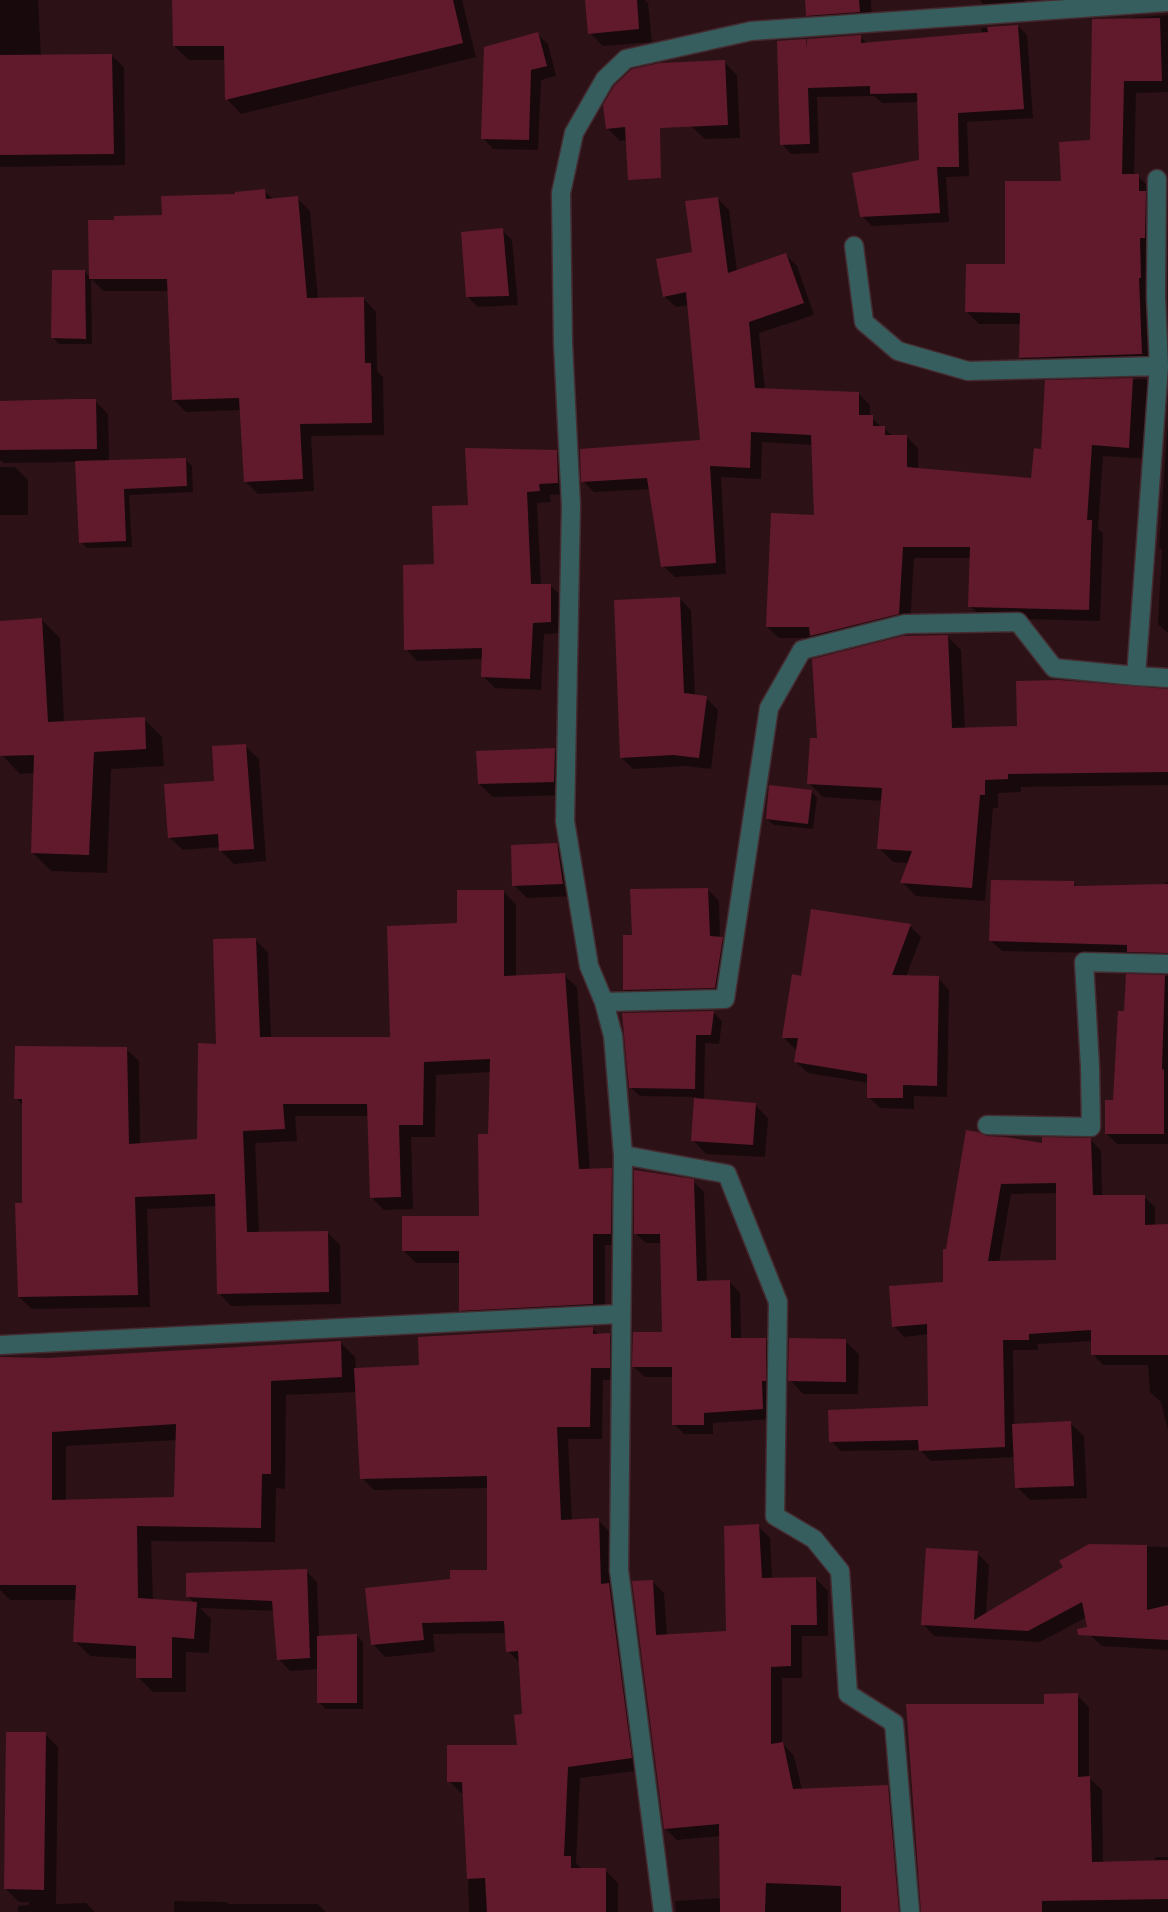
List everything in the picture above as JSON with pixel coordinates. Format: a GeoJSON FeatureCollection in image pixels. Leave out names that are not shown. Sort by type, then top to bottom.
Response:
{"type":"FeatureCollection","features":[{"type":"Feature","properties":{"kind":"street"},"geometry":{"type":"LineString","coordinates":[[663,1912],[619,1570],[623,1155],[613,1036],[604,1002],[589,966],[565,821],[571,506],[563,343],[561,193],[574,132],[605,79],[626,59],[751,31],[1168,2]]}},
{"type":"Feature","properties":{"kind":"street"},"geometry":{"type":"LineString","coordinates":[[1136,676],[1162,296],[1157,179]]}},
{"type":"Feature","properties":{"kind":"street"},"geometry":{"type":"LineString","coordinates":[[854,246],[864,322],[898,351],[968,371],[1159,366]]}},
{"type":"Feature","properties":{"kind":"street"},"geometry":{"type":"LineString","coordinates":[[604,1002],[725,999],[769,708],[802,650],[905,624],[1018,622],[1054,668],[1168,678]]}},
{"type":"Feature","properties":{"kind":"street"},"geometry":{"type":"LineString","coordinates":[[987,1125],[1091,1127],[1084,962],[1168,964]]}},
{"type":"Feature","properties":{"kind":"street"},"geometry":{"type":"LineString","coordinates":[[623,1155],[727,1174],[778,1303],[775,1517],[814,1539],[840,1571],[848,1694],[894,1723],[910,1912]]}},
{"type":"Feature","properties":{"kind":"street"},"geometry":{"type":"LineString","coordinates":[[0,1345],[620,1314]]}},
{"type":"Feature","properties":{"kind":"building"},"geometry":{"type":"Polygon","coordinates":[[[172,0],[453,0],[463,43],[225,100],[224,46],[173,46],[172,0]]]}},
{"type":"Feature","properties":{"kind":"building"},"geometry":{"type":"Polygon","coordinates":[[[585,0],[637,0],[639,29],[588,34],[585,0]]]}},
{"type":"Feature","properties":{"kind":"building"},"geometry":{"type":"Polygon","coordinates":[[[805,0],[859,0],[860,12],[806,16],[805,0]]]}},
{"type":"Feature","properties":{"kind":"building"},"geometry":{"type":"Polygon","coordinates":[[[1160,18],[1162,81],[1124,81],[1122,174],[1139,174],[1139,191],[1146,191],[1145,238],[1140,238],[1139,278],[1142,354],[1019,358],[1020,313],[965,312],[966,264],[1005,264],[1005,181],[1061,181],[1059,142],[1090,140],[1092,19],[1160,18]]]}},
{"type":"Feature","properties":{"kind":"building"},"geometry":{"type":"Polygon","coordinates":[[[1018,25],[1024,109],[958,113],[959,167],[937,167],[940,213],[860,217],[852,173],[919,160],[917,93],[870,94],[870,86],[808,88],[810,144],[780,145],[777,41],[806,39],[807,48],[807,39],[861,35],[861,43],[988,32],[987,27],[1018,25]]]}},
{"type":"Feature","properties":{"kind":"building"},"geometry":{"type":"Polygon","coordinates":[[[538,32],[547,66],[531,70],[529,140],[481,139],[484,47],[538,32]]]}},
{"type":"Feature","properties":{"kind":"building"},"geometry":{"type":"Polygon","coordinates":[[[112,54],[114,154],[0,155],[0,55],[112,54]]]}},
{"type":"Feature","properties":{"kind":"building"},"geometry":{"type":"Polygon","coordinates":[[[725,60],[728,125],[660,128],[661,178],[628,180],[625,127],[606,129],[603,105],[614,86],[632,69],[660,63],[725,60]]]}},
{"type":"Feature","properties":{"kind":"building"},"geometry":{"type":"Polygon","coordinates":[[[265,189],[266,199],[298,196],[307,298],[364,297],[365,363],[371,363],[372,423],[300,424],[303,479],[244,482],[239,398],[172,400],[167,279],[89,279],[88,220],[114,220],[114,216],[162,215],[161,196],[235,194],[265,189]]]}},
{"type":"Feature","properties":{"kind":"building"},"geometry":{"type":"Polygon","coordinates":[[[718,197],[728,273],[786,253],[804,303],[749,322],[755,388],[859,392],[859,415],[873,415],[873,426],[885,426],[885,435],[907,435],[907,467],[1031,478],[1034,448],[1041,449],[1045,380],[1133,378],[1129,448],[1092,445],[1087,520],[1092,520],[1089,610],[968,607],[970,547],[903,547],[899,614],[810,636],[809,627],[766,627],[771,513],[814,515],[811,435],[751,432],[750,468],[710,466],[716,563],[661,567],[647,478],[581,482],[580,449],[700,440],[686,292],[663,297],[656,259],[692,252],[685,201],[718,197]]]}},
{"type":"Feature","properties":{"kind":"building"},"geometry":{"type":"Polygon","coordinates":[[[503,228],[509,296],[466,297],[461,232],[503,228]]]}},
{"type":"Feature","properties":{"kind":"building"},"geometry":{"type":"Polygon","coordinates":[[[52,270],[85,270],[86,339],[51,338],[52,270]]]}},
{"type":"Feature","properties":{"kind":"building"},"geometry":{"type":"Polygon","coordinates":[[[96,399],[97,449],[0,450],[0,401],[96,399]]]}},
{"type":"Feature","properties":{"kind":"building"},"geometry":{"type":"Polygon","coordinates":[[[465,448],[557,450],[558,483],[539,484],[540,491],[527,492],[531,584],[551,584],[551,622],[533,623],[530,679],[481,677],[482,648],[404,650],[403,565],[434,564],[432,506],[468,505],[465,448]]]}},
{"type":"Feature","properties":{"kind":"building"},"geometry":{"type":"Polygon","coordinates":[[[186,458],[187,486],[124,489],[126,541],[79,543],[75,461],[186,458]]]}},
{"type":"Feature","properties":{"kind":"building"},"geometry":{"type":"Polygon","coordinates":[[[680,597],[684,693],[707,696],[699,758],[673,755],[620,758],[614,600],[680,597]]]}},
{"type":"Feature","properties":{"kind":"building"},"geometry":{"type":"Polygon","coordinates":[[[42,618],[48,722],[145,717],[146,749],[94,752],[89,855],[31,853],[34,755],[0,756],[0,621],[42,618]]]}},
{"type":"Feature","properties":{"kind":"building"},"geometry":{"type":"Polygon","coordinates":[[[948,635],[952,728],[1017,726],[1016,681],[1059,680],[1168,689],[1168,772],[1008,774],[1008,779],[985,780],[985,795],[980,795],[972,888],[900,883],[912,851],[877,849],[882,788],[807,784],[810,738],[817,738],[812,659],[903,636],[948,635]]]}},
{"type":"Feature","properties":{"kind":"building"},"geometry":{"type":"Polygon","coordinates":[[[246,744],[254,849],[219,851],[218,834],[168,838],[164,784],[214,781],[212,746],[246,744]]]}},
{"type":"Feature","properties":{"kind":"building"},"geometry":{"type":"Polygon","coordinates":[[[555,748],[554,782],[478,784],[476,751],[555,748]]]}},
{"type":"Feature","properties":{"kind":"building"},"geometry":{"type":"Polygon","coordinates":[[[769,785],[812,790],[808,824],[766,819],[769,785]]]}},
{"type":"Feature","properties":{"kind":"building"},"geometry":{"type":"Polygon","coordinates":[[[557,843],[563,884],[512,886],[511,845],[557,843]]]}},
{"type":"Feature","properties":{"kind":"building"},"geometry":{"type":"Polygon","coordinates":[[[991,880],[1074,881],[1074,886],[1168,884],[1168,953],[1127,952],[1127,945],[989,941],[991,880]]]}},
{"type":"Feature","properties":{"kind":"building"},"geometry":{"type":"Polygon","coordinates":[[[708,888],[710,936],[723,937],[715,988],[623,990],[623,935],[632,935],[630,889],[708,888]]]}},
{"type":"Feature","properties":{"kind":"building"},"geometry":{"type":"Polygon","coordinates":[[[457,890],[504,890],[504,976],[565,973],[579,1169],[612,1168],[611,1234],[593,1234],[593,1304],[459,1311],[459,1251],[402,1251],[402,1216],[479,1216],[478,1134],[488,1134],[490,1059],[424,1062],[423,1125],[399,1125],[401,1197],[370,1198],[367,1104],[283,1104],[285,1129],[243,1131],[247,1232],[328,1231],[329,1292],[217,1294],[215,1194],[135,1197],[138,1295],[18,1297],[15,1203],[22,1203],[22,1099],[14,1099],[15,1046],[127,1047],[129,1144],[197,1139],[198,1043],[216,1044],[213,939],[256,938],[260,1037],[390,1037],[387,926],[457,923],[457,890]]]}},
{"type":"Feature","properties":{"kind":"building"},"geometry":{"type":"Polygon","coordinates":[[[811,909],[911,924],[892,975],[939,976],[937,1086],[903,1085],[903,1098],[867,1098],[867,1074],[794,1062],[798,1038],[782,1038],[792,974],[801,976],[811,909]]]}},
{"type":"Feature","properties":{"kind":"building"},"geometry":{"type":"Polygon","coordinates":[[[1126,974],[1165,975],[1162,1069],[1164,1134],[1105,1134],[1105,1100],[1113,1100],[1118,1011],[1124,1011],[1126,974]]]}},
{"type":"Feature","properties":{"kind":"building"},"geometry":{"type":"Polygon","coordinates":[[[714,1011],[711,1035],[696,1035],[695,1089],[629,1088],[622,1013],[714,1011]]]}},
{"type":"Feature","properties":{"kind":"building"},"geometry":{"type":"Polygon","coordinates":[[[694,1098],[756,1103],[753,1145],[691,1141],[694,1098]]]}},
{"type":"Feature","properties":{"kind":"building"},"geometry":{"type":"Polygon","coordinates":[[[966,1130],[986,1136],[1042,1143],[1042,1137],[1091,1138],[1093,1195],[1145,1195],[1145,1225],[1168,1224],[1168,1355],[1091,1355],[1091,1330],[1029,1334],[1029,1340],[1003,1340],[1005,1447],[919,1451],[918,1440],[829,1442],[828,1410],[928,1406],[927,1324],[892,1327],[889,1286],[943,1282],[943,1249],[946,1249],[966,1130]],[[1056,1183],[1001,1184],[988,1261],[1056,1260],[1056,1183]]]}},
{"type":"Feature","properties":{"kind":"building"},"geometry":{"type":"Polygon","coordinates":[[[634,1170],[694,1179],[697,1281],[730,1280],[731,1338],[766,1338],[766,1381],[762,1381],[763,1409],[704,1413],[704,1425],[672,1425],[672,1367],[632,1367],[633,1332],[662,1332],[660,1234],[634,1234],[634,1170]]]}},
{"type":"Feature","properties":{"kind":"building"},"geometry":{"type":"Polygon","coordinates":[[[593,1327],[593,1334],[610,1333],[610,1368],[591,1368],[590,1427],[557,1427],[561,1520],[599,1518],[601,1584],[609,1583],[632,1758],[568,1767],[564,1856],[571,1856],[571,1868],[606,1868],[606,1912],[487,1912],[485,1878],[467,1879],[462,1782],[447,1782],[447,1745],[517,1745],[514,1715],[522,1714],[518,1651],[506,1652],[504,1621],[422,1623],[424,1640],[371,1645],[365,1588],[450,1579],[450,1570],[487,1570],[487,1476],[360,1479],[354,1368],[419,1365],[418,1337],[593,1327]]]}},
{"type":"Feature","properties":{"kind":"building"},"geometry":{"type":"Polygon","coordinates":[[[789,1338],[846,1339],[846,1382],[788,1381],[789,1338]]]}},
{"type":"Feature","properties":{"kind":"building"},"geometry":{"type":"Polygon","coordinates":[[[341,1341],[342,1377],[271,1381],[271,1474],[262,1474],[261,1528],[137,1526],[138,1598],[197,1602],[194,1639],[172,1637],[172,1678],[136,1678],[136,1646],[73,1642],[76,1585],[0,1585],[0,1357],[48,1358],[341,1341]],[[176,1424],[52,1432],[52,1500],[174,1497],[176,1424]]]}},
{"type":"Feature","properties":{"kind":"building"},"geometry":{"type":"Polygon","coordinates":[[[1071,1421],[1074,1486],[1015,1488],[1012,1424],[1071,1421]]]}},
{"type":"Feature","properties":{"kind":"building"},"geometry":{"type":"Polygon","coordinates":[[[759,1524],[762,1578],[816,1577],[817,1625],[791,1625],[791,1666],[771,1667],[771,1744],[783,1742],[793,1789],[888,1785],[899,1912],[841,1912],[841,1886],[766,1883],[765,1912],[720,1912],[719,1824],[664,1829],[632,1581],[653,1580],[656,1635],[726,1631],[724,1526],[759,1524]]]}},
{"type":"Feature","properties":{"kind":"building"},"geometry":{"type":"Polygon","coordinates":[[[1089,1544],[1147,1545],[1147,1610],[1168,1605],[1168,1640],[1078,1635],[1077,1629],[1087,1627],[1082,1602],[1028,1631],[921,1625],[926,1548],[978,1551],[974,1620],[1063,1567],[1059,1561],[1089,1544]]]}},
{"type":"Feature","properties":{"kind":"building"},"geometry":{"type":"Polygon","coordinates":[[[307,1569],[310,1658],[277,1660],[272,1601],[186,1597],[186,1573],[307,1569]]]}},
{"type":"Feature","properties":{"kind":"building"},"geometry":{"type":"Polygon","coordinates":[[[357,1634],[357,1703],[317,1703],[317,1636],[357,1634]]]}},
{"type":"Feature","properties":{"kind":"building"},"geometry":{"type":"Polygon","coordinates":[[[1078,1693],[1078,1777],[1090,1776],[1092,1862],[1168,1860],[1168,1899],[1042,1901],[1042,1912],[921,1912],[906,1704],[1044,1704],[1044,1694],[1078,1693]]]}},
{"type":"Feature","properties":{"kind":"building"},"geometry":{"type":"Polygon","coordinates":[[[6,1732],[46,1732],[44,1890],[4,1889],[6,1732]]]}}]}
